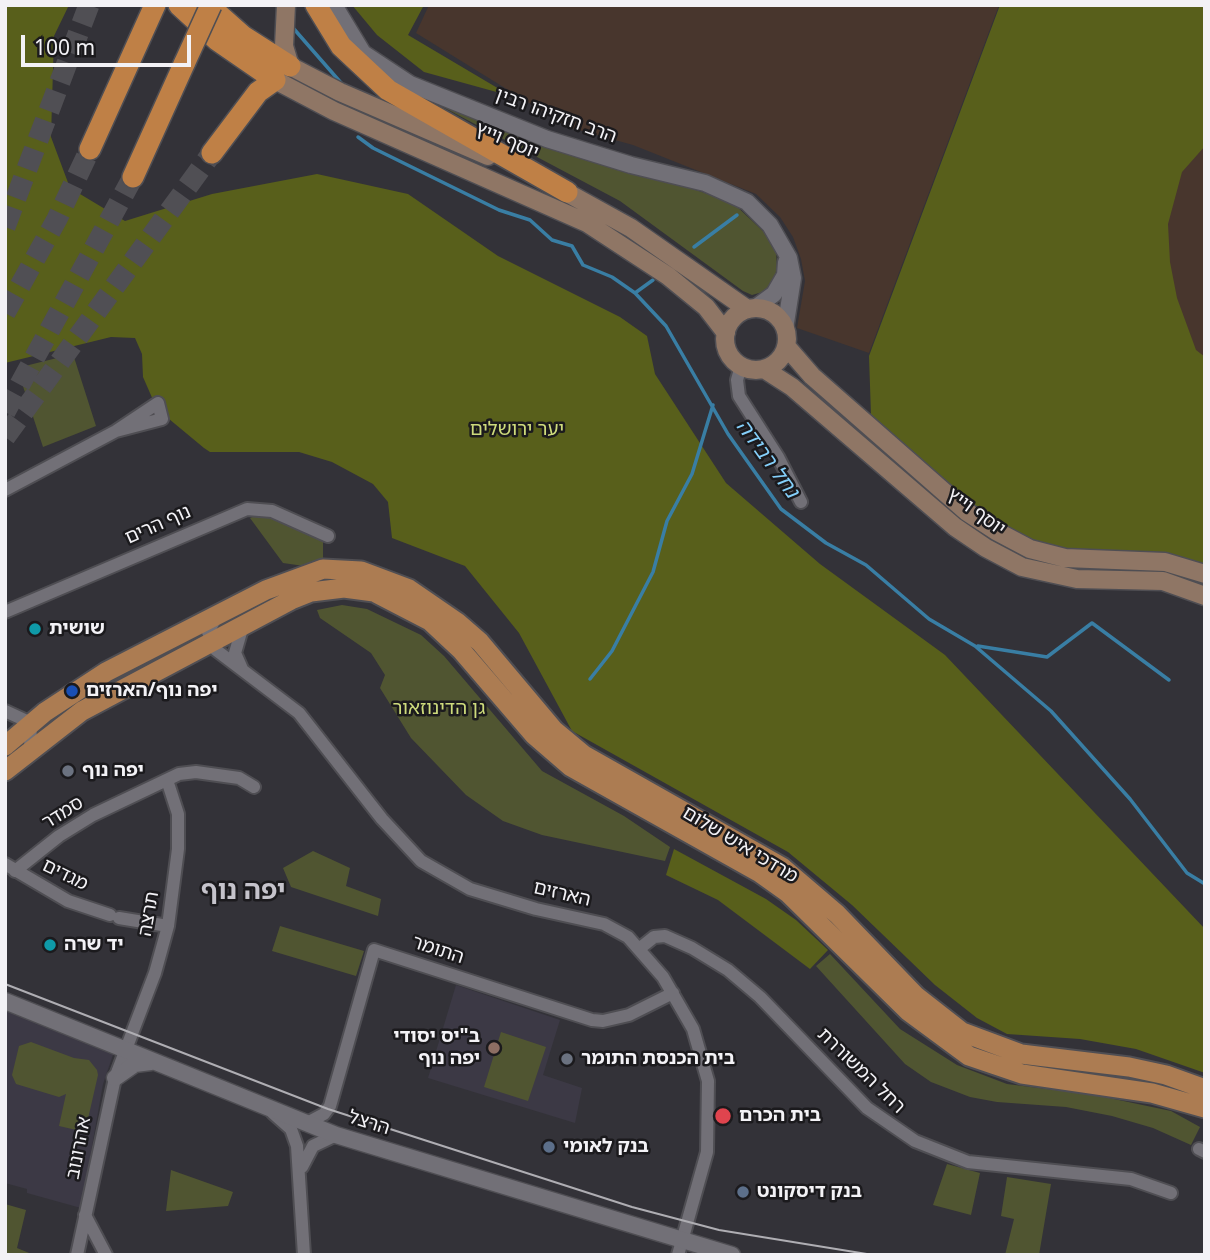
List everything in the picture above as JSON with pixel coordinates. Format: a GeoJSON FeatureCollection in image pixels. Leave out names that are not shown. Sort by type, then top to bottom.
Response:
{"type":"FeatureCollection","features":[{"type":"Feature","properties":{"kind":"highway"},"geometry":{"type":"LineString","coordinates":[[90,149],[155,5]]}},
{"type":"Feature","properties":{"kind":"highway"},"geometry":{"type":"LineString","coordinates":[[179,5],[217,40],[282,73]]}},
{"type":"Feature","properties":{"kind":"highway"},"geometry":{"type":"LineString","coordinates":[[133,177],[210,5],[282,73]]}},
{"type":"Feature","properties":{"kind":"highway"},"geometry":{"type":"LineString","coordinates":[[316,5],[341,46],[388,90],[567,192]]}},
{"type":"Feature","properties":{"kind":"highway"},"geometry":{"type":"LineString","coordinates":[[212,153],[258,92],[282,73]]}},
{"type":"Feature","properties":{"kind":"main road"},"geometry":{"type":"LineString","coordinates":[[286,5],[282,73],[334,111],[587,223],[668,276],[706,307],[726,333],[730,355],[741,366],[764,369],[778,361],[785,338],[773,314],[751,309],[731,321],[726,333]]}},
{"type":"Feature","properties":{"kind":"main road","name":"יוסף וייץ"},"geometry":{"type":"LineString","coordinates":[[282,73],[340,92],[567,192],[631,228],[751,309]]}},
{"type":"Feature","properties":{"kind":"main road","name":"יוסף וייץ"},"geometry":{"type":"LineString","coordinates":[[785,338],[802,368],[967,512],[996,531],[1030,549],[1065,558],[1165,562],[1205,574]]}},
{"type":"Feature","properties":{"kind":"main road","name":"יוסף וייץ"},"geometry":{"type":"LineString","coordinates":[[764,369],[792,387],[955,527],[986,548],[1023,567],[1077,579],[1163,581],[1205,596]]}},
{"type":"Feature","properties":{"kind":"main road","name":"מרדכי איש שלום"},"geometry":{"type":"LineString","coordinates":[[217,616],[293,578],[335,568],[361,571],[409,589],[457,622],[480,642],[554,730],[584,755],[782,867],[836,914],[916,996],[962,1032],[1021,1054],[1129,1067],[1166,1075],[1205,1088]]}},
{"type":"Feature","properties":{"kind":"main road","name":"מרדכי איש שלום"},"geometry":{"type":"LineString","coordinates":[[243,625],[311,592],[344,588],[374,592],[430,621],[461,650],[534,735],[571,767],[779,886],[846,947],[908,1011],[969,1056],[1022,1074],[1152,1093],[1205,1108]]}},
{"type":"Feature","properties":{"kind":"main road"},"geometry":{"type":"LineString","coordinates":[[5,746],[32,723],[106,672],[217,616]]}},
{"type":"Feature","properties":{"kind":"main road"},"geometry":{"type":"LineString","coordinates":[[5,771],[82,711],[243,625]]}},
{"type":"Feature","properties":{"kind":"street","name":"הרב חזקיהו רבין"},"geometry":{"type":"LineString","coordinates":[[334,5],[363,53],[410,84],[585,152],[718,187],[747,202],[780,240],[789,258],[793,278],[785,338]]}},
{"type":"Feature","properties":{"kind":"street"},"geometry":{"type":"LineString","coordinates":[[751,309],[773,295],[785,275],[787,264],[780,240]]}},
{"type":"Feature","properties":{"kind":"street"},"geometry":{"type":"LineString","coordinates":[[741,366],[737,380],[739,396],[778,457],[802,502]]}},
{"type":"Feature","properties":{"kind":"street"},"geometry":{"type":"LineString","coordinates":[[5,490],[116,431]]}},
{"type":"Feature","properties":{"kind":"street","name":"נוף הרים"},"geometry":{"type":"LineString","coordinates":[[5,612],[247,509],[272,511],[328,536]]}},
{"type":"Feature","properties":{"kind":"street"},"geometry":{"type":"LineString","coordinates":[[211,642],[209,627],[217,616]]}},
{"type":"Feature","properties":{"kind":"street"},"geometry":{"type":"LineString","coordinates":[[243,625],[235,653],[244,673]]}},
{"type":"Feature","properties":{"kind":"street","name":"הארזים"},"geometry":{"type":"LineString","coordinates":[[211,642],[244,673],[291,705],[405,846],[436,872],[470,889],[503,900],[604,924],[628,937],[639,948],[673,993],[702,1054],[709,1095],[706,1159],[680,1248]]}},
{"type":"Feature","properties":{"kind":"street"},"geometry":{"type":"LineString","coordinates":[[5,711],[32,723],[30,750]]}},
{"type":"Feature","properties":{"kind":"street","name":"סמדר"},"geometry":{"type":"LineString","coordinates":[[10,868],[82,822],[167,780],[196,772],[239,778],[254,787]]}},
{"type":"Feature","properties":{"kind":"street","name":"תרצה"},"geometry":{"type":"LineString","coordinates":[[124,1050],[155,973],[178,849],[178,814],[167,780]]}},
{"type":"Feature","properties":{"kind":"street","name":"מגדים"},"geometry":{"type":"LineString","coordinates":[[10,868],[68,901],[115,916],[163,926]]}},
{"type":"Feature","properties":{"kind":"street","name":"רחל המשוררת"},"geometry":{"type":"LineString","coordinates":[[639,948],[654,937],[665,936],[692,948],[728,970],[760,997],[867,1108],[915,1141],[968,1162],[1131,1180],[1171,1193]]}},
{"type":"Feature","properties":{"kind":"street","name":"התומר"},"geometry":{"type":"LineString","coordinates":[[305,1124],[324,1114],[330,1106],[374,950],[592,1020],[603,1021],[629,1015],[673,993]]}},
{"type":"Feature","properties":{"kind":"street","name":"הרצל"},"geometry":{"type":"LineString","coordinates":[[5,1001],[336,1135],[680,1248],[732,1255]]}},
{"type":"Feature","properties":{"kind":"street","name":"אהרונוב"},"geometry":{"type":"LineString","coordinates":[[77,1255],[115,1078],[124,1050]]}},
{"type":"Feature","properties":{"kind":"street"},"geometry":{"type":"LineString","coordinates":[[115,1078],[135,1064],[151,1062]]}},
{"type":"Feature","properties":{"kind":"street"},"geometry":{"type":"LineString","coordinates":[[267,1109],[293,1133],[299,1152],[304,1255]]}},
{"type":"Feature","properties":{"kind":"street"},"geometry":{"type":"LineString","coordinates":[[300,1182],[302,1164],[309,1150],[336,1135]]}},
{"type":"Feature","properties":{"kind":"street"},"geometry":{"type":"LineString","coordinates":[[85,1215],[106,1255]]}},
{"type":"Feature","properties":{"kind":"shaded area"},"geometry":{"type":"Polygon","coordinates":[[[429,5],[999,5],[869,353],[797,328],[805,281],[801,259],[793,237],[780,217],[756,194],[633,145],[568,127],[416,33],[429,5]]]}},
{"type":"Feature","properties":{"kind":"shaded area"},"geometry":{"type":"Polygon","coordinates":[[[1205,145],[1205,363],[1193,355],[1169,286],[1166,225],[1182,154],[1205,145]]]}},
{"type":"Feature","properties":{"kind":"shaded area","name":"ב\"יס יסודי יפה נוף"},"geometry":{"type":"Polygon","coordinates":[[[456,985],[560,1020],[543,1075],[582,1088],[575,1123],[428,1078],[456,985]]]}},
{"type":"Feature","properties":{"kind":"shaded area"},"geometry":{"type":"Polygon","coordinates":[[[5,1011],[25,1014],[114,1052],[103,1084],[81,1208],[27,1193],[27,1189],[5,1183],[5,1011]]]}},
{"type":"Feature","properties":{"kind":"green space","name":"יער ירושלים"},"geometry":{"type":"Polygon","coordinates":[[[5,5],[69,5],[54,36],[51,137],[70,188],[125,221],[212,194],[317,174],[408,194],[498,256],[620,317],[647,336],[655,374],[726,483],[820,564],[945,655],[1205,929],[1205,1073],[1136,1049],[1080,1039],[1007,1034],[977,1018],[935,985],[852,905],[788,852],[572,731],[519,633],[465,566],[392,538],[388,502],[373,484],[332,462],[299,452],[210,452],[204,448],[157,409],[143,377],[142,354],[135,338],[111,337],[5,363],[5,5]]]}},
{"type":"Feature","properties":{"kind":"green space"},"geometry":{"type":"Polygon","coordinates":[[[352,5],[424,5],[408,35],[511,96],[424,72],[377,35],[352,5]]]}},
{"type":"Feature","properties":{"kind":"green space"},"geometry":{"type":"Polygon","coordinates":[[[1000,5],[1205,5],[1205,146],[1182,172],[1168,224],[1170,262],[1177,298],[1196,350],[1205,357],[1205,568],[1044,547],[976,509],[871,415],[869,356],[1000,5]]]}},
{"type":"Feature","properties":{"kind":"green space"},"geometry":{"type":"Polygon","coordinates":[[[439,105],[732,202],[765,233],[776,250],[777,269],[772,283],[766,291],[752,295],[743,291],[620,201],[439,105]]]}},
{"type":"Feature","properties":{"kind":"green space"},"geometry":{"type":"Polygon","coordinates":[[[73,354],[96,426],[43,447],[17,368],[73,354]]]}},
{"type":"Feature","properties":{"kind":"green space"},"geometry":{"type":"Polygon","coordinates":[[[257,515],[270,516],[323,538],[323,558],[304,566],[283,563],[250,518],[257,515]]]}},
{"type":"Feature","properties":{"kind":"green space","name":"גן הדינוזאור"},"geometry":{"type":"Polygon","coordinates":[[[342,605],[367,609],[421,635],[444,656],[542,771],[624,816],[670,847],[665,861],[542,835],[503,821],[466,795],[411,738],[380,688],[385,675],[371,653],[320,618],[317,610],[342,605]]]}},
{"type":"Feature","properties":{"kind":"green space"},"geometry":{"type":"Polygon","coordinates":[[[674,849],[766,899],[796,920],[828,950],[810,969],[718,900],[666,875],[674,849]]]}},
{"type":"Feature","properties":{"kind":"green space"},"geometry":{"type":"Polygon","coordinates":[[[313,851],[350,868],[346,886],[381,899],[378,916],[291,887],[283,868],[313,851]]]}},
{"type":"Feature","properties":{"kind":"green space"},"geometry":{"type":"Polygon","coordinates":[[[280,926],[364,951],[356,976],[272,951],[280,926]]]}},
{"type":"Feature","properties":{"kind":"green space"},"geometry":{"type":"Polygon","coordinates":[[[830,954],[900,1029],[957,1065],[1007,1084],[1095,1095],[1171,1111],[1200,1127],[1191,1145],[1153,1128],[1112,1116],[1066,1107],[997,1102],[970,1097],[931,1082],[905,1064],[816,966],[830,954]]]}},
{"type":"Feature","properties":{"kind":"green space"},"geometry":{"type":"Polygon","coordinates":[[[501,1032],[546,1047],[528,1101],[484,1087],[501,1032]]]}},
{"type":"Feature","properties":{"kind":"green space"},"geometry":{"type":"Polygon","coordinates":[[[31,1042],[74,1058],[89,1060],[97,1070],[85,1132],[59,1126],[66,1094],[59,1097],[16,1084],[12,1075],[19,1046],[31,1042]]]}},
{"type":"Feature","properties":{"kind":"green space"},"geometry":{"type":"Polygon","coordinates":[[[947,1164],[980,1173],[971,1215],[933,1205],[947,1164]]]}},
{"type":"Feature","properties":{"kind":"green space"},"geometry":{"type":"Polygon","coordinates":[[[171,1170],[233,1192],[228,1206],[166,1211],[171,1170]]]}},
{"type":"Feature","properties":{"kind":"green space"},"geometry":{"type":"Polygon","coordinates":[[[1007,1177],[1051,1184],[1039,1255],[1005,1255],[1014,1219],[1001,1216],[1007,1177]]]}},
{"type":"Feature","properties":{"kind":"green space"},"geometry":{"type":"Polygon","coordinates":[[[5,1204],[26,1210],[17,1248],[34,1255],[5,1255],[5,1204]]]}},
{"type":"Feature","properties":{"kind":"waterway","name":"נחל רבידה"},"geometry":{"type":"LineString","coordinates":[[294,29],[342,84]]}},
{"type":"Feature","properties":{"kind":"waterway","name":"נחל רבידה"},"geometry":{"type":"LineString","coordinates":[[358,137],[373,148],[499,210],[530,220],[552,240],[572,246],[583,265],[612,277],[635,293],[666,326],[728,434],[781,509],[826,543],[866,565],[929,619],[975,646],[1051,711],[1130,799],[1187,873],[1205,884]]}},
{"type":"Feature","properties":{"kind":"waterway"},"geometry":{"type":"LineString","coordinates":[[694,247],[737,215]]}},
{"type":"Feature","properties":{"kind":"waterway"},"geometry":{"type":"LineString","coordinates":[[635,293],[653,280]]}},
{"type":"Feature","properties":{"kind":"waterway"},"geometry":{"type":"LineString","coordinates":[[590,679],[612,651],[653,572],[667,521],[692,474],[713,405]]}},
{"type":"Feature","properties":{"kind":"waterway"},"geometry":{"type":"LineString","coordinates":[[978,646],[1047,657],[1092,623],[1169,680]]}},
{"type":"Feature","properties":{"kind":"tunnel"},"geometry":{"type":"LineString","coordinates":[[5,227],[89,5]]}},
{"type":"Feature","properties":{"kind":"tunnel"},"geometry":{"type":"LineString","coordinates":[[5,313],[57,219],[90,149]]}},
{"type":"Feature","properties":{"kind":"tunnel"},"geometry":{"type":"LineString","coordinates":[[5,437],[212,153]]}},
{"type":"Feature","properties":{"kind":"tunnel"},"geometry":{"type":"LineString","coordinates":[[5,412],[133,177]]}},
{"type":"Feature","properties":{"kind":"tram line"},"geometry":{"type":"LineString","coordinates":[[5,984],[328,1109],[632,1207],[719,1230],[873,1255]]}},
{"type":"Feature","properties":{"kind":"place","name":"שושית"},"geometry":{"type":"Point","coordinates":[35,629]}},
{"type":"Feature","properties":{"kind":"place","name":"יפה נוף/הארזים"},"geometry":{"type":"Point","coordinates":[72,691]}},
{"type":"Feature","properties":{"kind":"place","name":"יפה נוף"},"geometry":{"type":"Point","coordinates":[68,771]}},
{"type":"Feature","properties":{"kind":"place","name":"יד שרה"},"geometry":{"type":"Point","coordinates":[50,945]}},
{"type":"Feature","properties":{"kind":"place","name":"ב\"יס יסודי יפה נוף"},"geometry":{"type":"Point","coordinates":[494,1048]}},
{"type":"Feature","properties":{"kind":"place","name":"בית הכנסת התומר"},"geometry":{"type":"Point","coordinates":[567,1059]}},
{"type":"Feature","properties":{"kind":"place","name":"בית הכרם"},"geometry":{"type":"Point","coordinates":[723,1116]}},
{"type":"Feature","properties":{"kind":"place","name":"בנק לאומי"},"geometry":{"type":"Point","coordinates":[549,1147]}},
{"type":"Feature","properties":{"kind":"place","name":"בנק דיסקונט"},"geometry":{"type":"Point","coordinates":[743,1192]}},
{"type":"Feature","properties":{"kind":"district","name":"יפה נוף"},"geometry":{"type":"Point","coordinates":[243,892]}}]}
